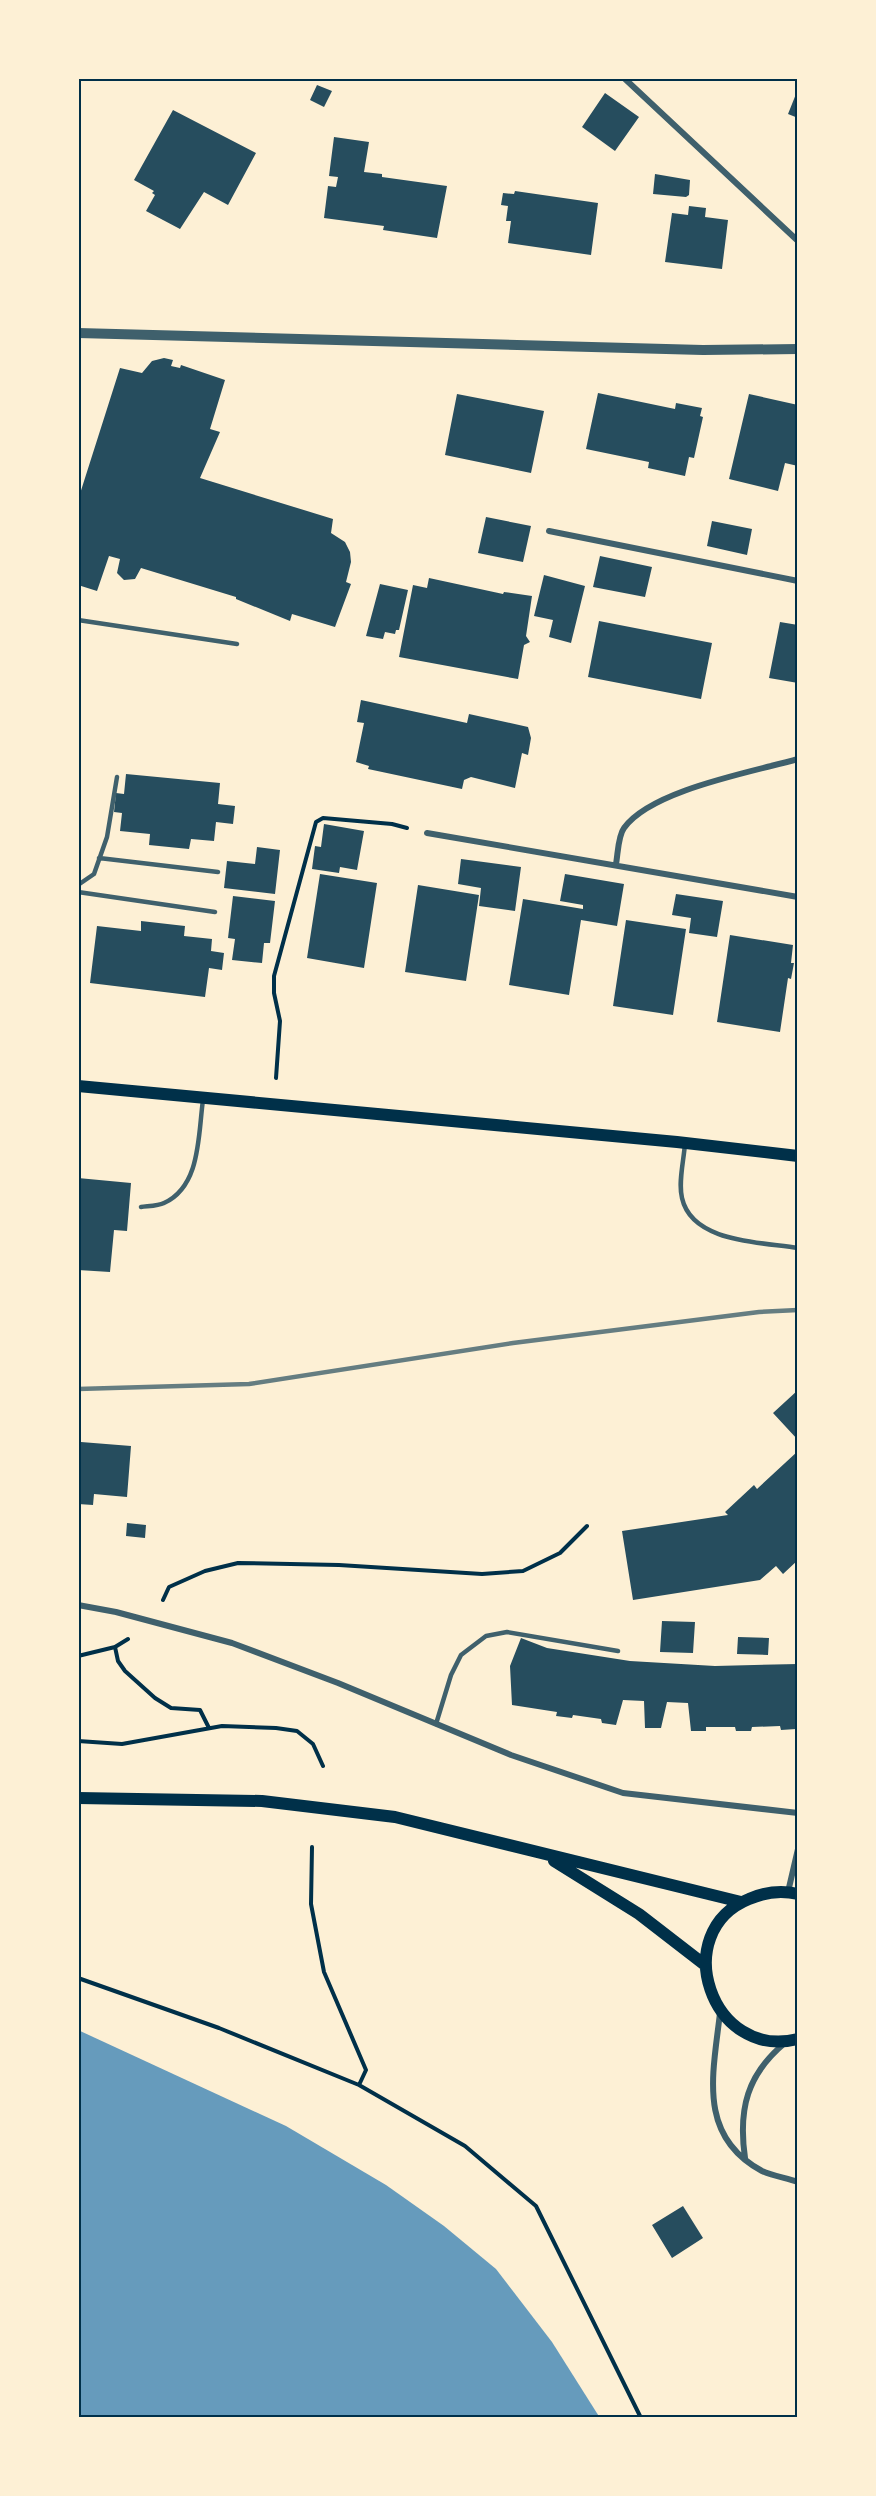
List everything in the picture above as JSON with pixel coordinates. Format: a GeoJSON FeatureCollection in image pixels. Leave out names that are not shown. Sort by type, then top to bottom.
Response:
{"type":"FeatureCollection","features":[{"type":"Feature","properties":{"kind":"main road"},"geometry":{"type":"LineString","coordinates":[[78,1086],[274,1103],[798,1156]]}},
{"type":"Feature","properties":{"kind":"main road"},"geometry":{"type":"LineString","coordinates":[[78,1798],[262,1802],[384,1816],[741,1902]]}},
{"type":"Feature","properties":{"kind":"main road"},"geometry":{"type":"LineString","coordinates":[[542,1854],[639,1914],[705,1965]]}},
{"type":"Feature","properties":{"kind":"main road"},"geometry":{"type":"LineString","coordinates":[[792,2040],[754,2036],[739,2030],[721,2012],[709,1990],[705,1965],[710,1941],[722,1919],[741,1902],[763,1893],[793,1893]]}},
{"type":"Feature","properties":{"kind":"street"},"geometry":{"type":"LineString","coordinates":[[624,78],[798,241]]}},
{"type":"Feature","properties":{"kind":"street"},"geometry":{"type":"LineString","coordinates":[[78,333],[703,350],[798,349]]}},
{"type":"Feature","properties":{"kind":"street"},"geometry":{"type":"LineString","coordinates":[[549,531],[798,581]]}},
{"type":"Feature","properties":{"kind":"street"},"geometry":{"type":"LineString","coordinates":[[616,864],[622,829],[643,808],[673,795],[798,759]]}},
{"type":"Feature","properties":{"kind":"street"},"geometry":{"type":"LineString","coordinates":[[427,833],[798,897]]}},
{"type":"Feature","properties":{"kind":"street"},"geometry":{"type":"LineString","coordinates":[[78,1605],[116,1612],[232,1643],[338,1683],[511,1755],[623,1793],[798,1813]]}},
{"type":"Feature","properties":{"kind":"street"},"geometry":{"type":"LineString","coordinates":[[793,1893],[798,1849]]}},
{"type":"Feature","properties":{"kind":"street"},"geometry":{"type":"LineString","coordinates":[[721,2012],[711,2086],[727,2143],[764,2172],[798,2182]]}},
{"type":"Feature","properties":{"kind":"street"},"geometry":{"type":"LineString","coordinates":[[745,2159],[741,2133],[746,2099],[766,2058],[792,2040]]}},
{"type":"Feature","properties":{"kind":"lane"},"geometry":{"type":"LineString","coordinates":[[78,620],[237,644]]}},
{"type":"Feature","properties":{"kind":"lane"},"geometry":{"type":"LineString","coordinates":[[78,885],[94,874],[107,837],[117,777]]}},
{"type":"Feature","properties":{"kind":"lane"},"geometry":{"type":"LineString","coordinates":[[99,858],[218,872]]}},
{"type":"Feature","properties":{"kind":"lane"},"geometry":{"type":"LineString","coordinates":[[78,892],[215,912]]}},
{"type":"Feature","properties":{"kind":"lane"},"geometry":{"type":"LineString","coordinates":[[141,1207],[164,1204],[186,1187],[194,1165],[203,1097]]}},
{"type":"Feature","properties":{"kind":"lane"},"geometry":{"type":"LineString","coordinates":[[685,1143],[682,1196],[686,1209],[695,1220],[719,1234],[798,1248]]}},
{"type":"Feature","properties":{"kind":"lane"},"geometry":{"type":"LineString","coordinates":[[436,1724],[451,1675],[461,1655],[486,1636],[507,1632],[618,1651]]}},
{"type":"Feature","properties":{"kind":"path"},"geometry":{"type":"LineString","coordinates":[[274,1103],[280,1021],[274,993],[274,976],[316,822],[323,818],[392,824],[427,833]]}},
{"type":"Feature","properties":{"kind":"path"},"geometry":{"type":"LineString","coordinates":[[161,1603],[169,1587],[205,1571],[237,1563],[339,1564],[482,1574],[523,1571],[560,1553],[587,1526]]}},
{"type":"Feature","properties":{"kind":"path"},"geometry":{"type":"LineString","coordinates":[[78,1656],[116,1647],[135,1636]]}},
{"type":"Feature","properties":{"kind":"path"},"geometry":{"type":"LineString","coordinates":[[116,1647],[118,1661],[139,1685],[171,1708],[200,1710],[209,1728]]}},
{"type":"Feature","properties":{"kind":"path"},"geometry":{"type":"LineString","coordinates":[[78,1741],[122,1744],[209,1728],[252,1726],[297,1731],[313,1744],[323,1766]]}},
{"type":"Feature","properties":{"kind":"path"},"geometry":{"type":"LineString","coordinates":[[312,1847],[311,1904],[324,1972],[366,2070],[359,2085]]}},
{"type":"Feature","properties":{"kind":"path"},"geometry":{"type":"LineString","coordinates":[[78,1978],[219,2028],[359,2085],[465,2146],[536,2206],[641,2418]]}},
{"type":"Feature","properties":{"kind":"water"},"geometry":{"type":"Polygon","coordinates":[[[78,2030],[286,2126],[386,2185],[444,2226],[496,2269],[552,2342],[600,2418],[78,2418],[78,2030]]]}},
{"type":"Feature","properties":{"kind":"building"},"geometry":{"type":"Polygon","coordinates":[[[317,85],[332,91],[324,107],[310,100],[317,85]]]}},
{"type":"Feature","properties":{"kind":"building"},"geometry":{"type":"Polygon","coordinates":[[[798,89],[798,118],[788,114],[798,89]]]}},
{"type":"Feature","properties":{"kind":"building"},"geometry":{"type":"Polygon","coordinates":[[[605,93],[639,117],[615,151],[582,127],[605,93]]]}},
{"type":"Feature","properties":{"kind":"building"},"geometry":{"type":"Polygon","coordinates":[[[173,110],[256,153],[228,205],[204,192],[180,229],[146,211],[155,195],[152,193],[154,191],[134,180],[173,110]]]}},
{"type":"Feature","properties":{"kind":"building"},"geometry":{"type":"Polygon","coordinates":[[[334,137],[369,142],[364,172],[382,174],[382,177],[447,186],[437,238],[383,230],[384,226],[324,218],[328,186],[336,187],[338,177],[329,176],[334,137]]]}},
{"type":"Feature","properties":{"kind":"building"},"geometry":{"type":"Polygon","coordinates":[[[655,174],[690,180],[689,195],[686,197],[653,194],[655,174]]]}},
{"type":"Feature","properties":{"kind":"building"},"geometry":{"type":"Polygon","coordinates":[[[515,191],[598,203],[591,255],[508,243],[511,221],[506,221],[508,206],[501,205],[503,193],[514,194],[515,191]]]}},
{"type":"Feature","properties":{"kind":"building"},"geometry":{"type":"Polygon","coordinates":[[[689,206],[706,208],[705,217],[728,220],[722,269],[665,262],[672,213],[688,215],[689,206]]]}},
{"type":"Feature","properties":{"kind":"building"},"geometry":{"type":"Polygon","coordinates":[[[164,358],[173,360],[171,366],[180,368],[181,365],[225,380],[210,429],[220,432],[200,478],[333,519],[331,533],[345,542],[350,552],[351,562],[346,582],[351,584],[335,627],[292,614],[290,621],[236,599],[236,597],[141,568],[135,579],[124,580],[117,573],[120,559],[109,556],[97,591],[78,585],[78,500],[120,368],[142,373],[152,361],[164,358]]]}},
{"type":"Feature","properties":{"kind":"building"},"geometry":{"type":"Polygon","coordinates":[[[598,393],[675,409],[676,403],[702,408],[700,416],[703,417],[694,458],[689,457],[685,476],[648,468],[649,462],[586,449],[598,393]]]}},
{"type":"Feature","properties":{"kind":"building"},"geometry":{"type":"Polygon","coordinates":[[[457,394],[544,411],[531,473],[445,455],[457,394]]]}},
{"type":"Feature","properties":{"kind":"building"},"geometry":{"type":"Polygon","coordinates":[[[749,394],[798,405],[798,466],[785,463],[778,491],[729,479],[749,394]]]}},
{"type":"Feature","properties":{"kind":"building"},"geometry":{"type":"Polygon","coordinates":[[[486,517],[531,526],[523,562],[478,553],[486,517]]]}},
{"type":"Feature","properties":{"kind":"building"},"geometry":{"type":"Polygon","coordinates":[[[712,521],[752,529],[747,555],[707,546],[712,521]]]}},
{"type":"Feature","properties":{"kind":"building"},"geometry":{"type":"Polygon","coordinates":[[[600,556],[652,567],[645,597],[593,587],[600,556]]]}},
{"type":"Feature","properties":{"kind":"building"},"geometry":{"type":"Polygon","coordinates":[[[544,575],[585,586],[571,643],[549,637],[553,620],[534,616],[544,575]]]}},
{"type":"Feature","properties":{"kind":"building"},"geometry":{"type":"Polygon","coordinates":[[[429,578],[503,594],[504,592],[532,596],[526,636],[530,642],[524,645],[518,679],[399,657],[413,585],[427,588],[429,578]]]}},
{"type":"Feature","properties":{"kind":"building"},"geometry":{"type":"Polygon","coordinates":[[[380,584],[408,590],[399,630],[396,630],[395,634],[385,632],[383,639],[366,636],[380,584]]]}},
{"type":"Feature","properties":{"kind":"building"},"geometry":{"type":"Polygon","coordinates":[[[599,621],[712,643],[701,699],[588,677],[599,621]]]}},
{"type":"Feature","properties":{"kind":"building"},"geometry":{"type":"Polygon","coordinates":[[[780,622],[798,625],[798,683],[769,678],[780,622]]]}},
{"type":"Feature","properties":{"kind":"building"},"geometry":{"type":"Polygon","coordinates":[[[361,700],[467,723],[469,714],[528,727],[531,738],[528,755],[522,753],[515,788],[471,777],[464,780],[462,789],[368,769],[369,766],[356,762],[364,723],[357,722],[361,700]]]}},
{"type":"Feature","properties":{"kind":"building"},"geometry":{"type":"Polygon","coordinates":[[[126,774],[220,783],[218,804],[235,806],[233,824],[216,822],[214,841],[191,839],[189,849],[149,845],[150,834],[120,831],[122,813],[114,812],[116,793],[124,794],[126,774]]]}},
{"type":"Feature","properties":{"kind":"building"},"geometry":{"type":"Polygon","coordinates":[[[324,824],[364,831],[357,870],[340,867],[339,873],[312,869],[315,846],[321,847],[324,824]]]}},
{"type":"Feature","properties":{"kind":"building"},"geometry":{"type":"Polygon","coordinates":[[[257,847],[280,850],[275,894],[224,888],[227,861],[255,864],[257,847]]]}},
{"type":"Feature","properties":{"kind":"building"},"geometry":{"type":"Polygon","coordinates":[[[461,859],[521,867],[515,911],[479,906],[481,888],[458,884],[461,859]]]}},
{"type":"Feature","properties":{"kind":"building"},"geometry":{"type":"Polygon","coordinates":[[[320,874],[377,883],[364,968],[307,958],[320,874]]]}},
{"type":"Feature","properties":{"kind":"building"},"geometry":{"type":"Polygon","coordinates":[[[565,874],[624,884],[617,926],[581,920],[569,995],[509,985],[523,899],[583,909],[583,905],[560,901],[565,874]]]}},
{"type":"Feature","properties":{"kind":"building"},"geometry":{"type":"Polygon","coordinates":[[[418,885],[479,895],[466,981],[405,972],[418,885]]]}},
{"type":"Feature","properties":{"kind":"building"},"geometry":{"type":"Polygon","coordinates":[[[676,894],[723,901],[717,937],[689,933],[691,918],[672,915],[676,894]]]}},
{"type":"Feature","properties":{"kind":"building"},"geometry":{"type":"Polygon","coordinates":[[[233,896],[275,901],[270,943],[264,943],[262,963],[232,960],[235,939],[228,938],[233,896]]]}},
{"type":"Feature","properties":{"kind":"building"},"geometry":{"type":"Polygon","coordinates":[[[626,920],[686,929],[673,1015],[613,1006],[626,920]]]}},
{"type":"Feature","properties":{"kind":"building"},"geometry":{"type":"Polygon","coordinates":[[[141,921],[185,926],[184,936],[212,939],[211,951],[224,953],[222,970],[209,968],[205,997],[90,983],[97,926],[141,931],[141,921]]]}},
{"type":"Feature","properties":{"kind":"building"},"geometry":{"type":"Polygon","coordinates":[[[730,935],[793,945],[791,963],[794,963],[791,979],[788,978],[780,1032],[717,1022],[730,935]]]}},
{"type":"Feature","properties":{"kind":"building"},"geometry":{"type":"Polygon","coordinates":[[[78,1178],[131,1183],[127,1231],[114,1230],[110,1272],[78,1270],[78,1178]]]}},
{"type":"Feature","properties":{"kind":"building"},"geometry":{"type":"Polygon","coordinates":[[[798,1390],[798,1440],[773,1413],[798,1390]]]}},
{"type":"Feature","properties":{"kind":"building"},"geometry":{"type":"Polygon","coordinates":[[[81,1442],[131,1446],[127,1497],[94,1494],[93,1505],[78,1504],[81,1442]]]}},
{"type":"Feature","properties":{"kind":"building"},"geometry":{"type":"Polygon","coordinates":[[[798,1451],[798,1560],[783,1574],[776,1566],[760,1580],[633,1600],[622,1531],[728,1515],[725,1512],[754,1485],[757,1489],[798,1451]]]}},
{"type":"Feature","properties":{"kind":"building"},"geometry":{"type":"Polygon","coordinates":[[[127,1523],[146,1525],[145,1538],[126,1536],[127,1523]]]}},
{"type":"Feature","properties":{"kind":"building"},"geometry":{"type":"Polygon","coordinates":[[[662,1621],[695,1622],[693,1653],[660,1652],[662,1621]]]}},
{"type":"Feature","properties":{"kind":"building"},"geometry":{"type":"Polygon","coordinates":[[[738,1637],[769,1638],[768,1655],[737,1654],[738,1637]]]}},
{"type":"Feature","properties":{"kind":"building"},"geometry":{"type":"Polygon","coordinates":[[[521,1638],[547,1648],[630,1661],[715,1666],[798,1664],[796,1729],[781,1730],[780,1726],[752,1727],[751,1731],[736,1731],[735,1727],[706,1727],[706,1731],[691,1731],[688,1703],[667,1702],[661,1728],[645,1728],[644,1701],[623,1700],[616,1725],[602,1723],[601,1719],[573,1715],[572,1718],[556,1716],[557,1712],[512,1705],[510,1666],[521,1638]]]}},
{"type":"Feature","properties":{"kind":"building"},"geometry":{"type":"Polygon","coordinates":[[[683,2206],[703,2238],[672,2258],[652,2225],[683,2206]]]}},
{"type":"Feature","properties":{"kind":"railway"},"geometry":{"type":"LineString","coordinates":[[78,1389],[249,1384],[513,1343],[759,1312],[798,1310]]}}]}
